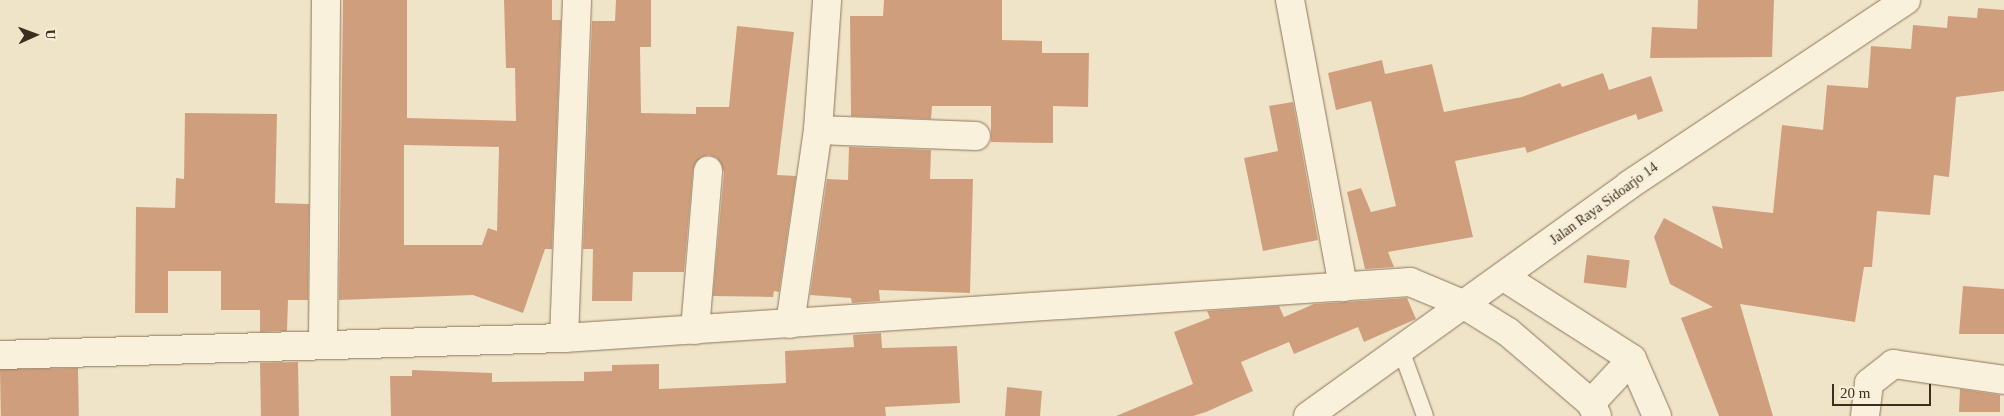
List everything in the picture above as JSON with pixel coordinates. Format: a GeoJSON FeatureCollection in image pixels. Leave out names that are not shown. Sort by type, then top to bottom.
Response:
{"type":"FeatureCollection","features":[{"type":"Feature","properties":{"kind":"street"},"geometry":{"type":"LineString","coordinates":[[323,344],[326,0]]}},
{"type":"Feature","properties":{"kind":"street"},"geometry":{"type":"LineString","coordinates":[[564,338],[577,0]]}},
{"type":"Feature","properties":{"kind":"street"},"geometry":{"type":"LineString","coordinates":[[790,324],[818,130],[827,0]]}},
{"type":"Feature","properties":{"kind":"street"},"geometry":{"type":"LineString","coordinates":[[1290,0],[1343,287]]}},
{"type":"Feature","properties":{"kind":"street","name":"Jalan Raya Sidoarjo 14"},"geometry":{"type":"LineString","coordinates":[[1308,416],[1463,304],[1504,277],[1629,184],[1906,0]]}},
{"type":"Feature","properties":{"kind":"street"},"geometry":{"type":"LineString","coordinates":[[818,130],[976,136]]}},
{"type":"Feature","properties":{"kind":"street"},"geometry":{"type":"LineString","coordinates":[[695,330],[708,171]]}},
{"type":"Feature","properties":{"kind":"street"},"geometry":{"type":"LineString","coordinates":[[1504,277],[1632,359],[1657,416]]}},
{"type":"Feature","properties":{"kind":"street"},"geometry":{"type":"LineString","coordinates":[[0,355],[564,338],[1410,282],[1463,304],[1508,332],[1594,410],[1632,359]]}},
{"type":"Feature","properties":{"kind":"street"},"geometry":{"type":"LineString","coordinates":[[1865,416],[1869,383],[1893,364],[2004,380]]}},
{"type":"Feature","properties":{"kind":"lane"},"geometry":{"type":"LineString","coordinates":[[1401,350],[1425,416]]}},
{"type":"Feature","properties":{"kind":"building"},"geometry":{"type":"Polygon","coordinates":[[[343,0],[407,0],[407,118],[516,121],[515,68],[506,68],[504,0],[552,0],[552,20],[561,20],[552,249],[545,249],[523,313],[473,295],[339,300],[343,0]],[[404,145],[404,245],[482,245],[488,228],[497,231],[499,147],[404,145]]]}},
{"type":"Feature","properties":{"kind":"building"},"geometry":{"type":"Polygon","coordinates":[[[616,0],[651,0],[651,47],[640,47],[641,113],[696,114],[696,107],[729,107],[737,26],[794,32],[777,175],[796,176],[779,292],[774,291],[773,297],[713,296],[724,172],[717,158],[709,155],[701,157],[693,169],[684,272],[633,272],[632,301],[592,301],[593,249],[583,249],[592,21],[615,21],[616,0]]]}},
{"type":"Feature","properties":{"kind":"building"},"geometry":{"type":"Polygon","coordinates":[[[884,0],[1002,0],[1002,40],[1042,41],[1042,53],[1089,53],[1088,107],[1053,106],[1053,143],[991,142],[991,106],[932,106],[931,119],[851,116],[850,16],[883,16],[884,0]]]}},
{"type":"Feature","properties":{"kind":"building"},"geometry":{"type":"Polygon","coordinates":[[[1698,0],[1774,0],[1772,57],[1650,58],[1652,27],[1697,29],[1698,0]]]}},
{"type":"Feature","properties":{"kind":"building"},"geometry":{"type":"Polygon","coordinates":[[[1978,8],[2004,10],[2004,91],[1956,97],[1949,177],[1934,175],[1930,215],[1877,211],[1872,267],[1864,267],[1855,322],[1740,304],[1773,416],[1719,416],[1681,318],[1713,307],[1670,284],[1654,237],[1664,218],[1723,249],[1712,206],[1773,213],[1782,125],[1823,130],[1827,85],[1868,88],[1871,46],[1911,49],[1913,25],[1947,28],[1948,16],[1977,18],[1978,8]]]}},
{"type":"Feature","properties":{"kind":"building"},"geometry":{"type":"Polygon","coordinates":[[[1382,60],[1385,74],[1432,64],[1444,112],[1522,97],[1560,83],[1562,87],[1603,73],[1609,90],[1651,76],[1663,111],[1638,120],[1636,114],[1527,153],[1525,147],[1455,161],[1473,237],[1388,252],[1394,267],[1365,269],[1347,192],[1361,188],[1371,212],[1396,206],[1371,101],[1336,110],[1328,73],[1382,60]]]}},
{"type":"Feature","properties":{"kind":"building"},"geometry":{"type":"Polygon","coordinates":[[[1293,102],[1318,240],[1263,251],[1244,158],[1278,151],[1269,106],[1293,102]]]}},
{"type":"Feature","properties":{"kind":"building"},"geometry":{"type":"Polygon","coordinates":[[[185,113],[277,114],[275,203],[309,204],[308,300],[288,300],[287,331],[260,332],[260,310],[221,310],[221,271],[168,271],[168,313],[135,313],[136,207],[175,208],[176,178],[184,179],[185,113]]]}},
{"type":"Feature","properties":{"kind":"building"},"geometry":{"type":"Polygon","coordinates":[[[849,147],[931,150],[930,179],[973,179],[970,293],[879,290],[880,301],[852,303],[851,298],[810,295],[827,179],[848,180],[849,147]]]}},
{"type":"Feature","properties":{"kind":"building"},"geometry":{"type":"Polygon","coordinates":[[[1587,255],[1630,260],[1626,288],[1584,283],[1587,255]]]}},
{"type":"Feature","properties":{"kind":"building"},"geometry":{"type":"Polygon","coordinates":[[[1963,286],[2004,289],[2004,334],[1959,334],[1963,286]]]}},
{"type":"Feature","properties":{"kind":"building"},"geometry":{"type":"Polygon","coordinates":[[[1407,298],[1416,319],[1364,342],[1358,327],[1294,354],[1289,342],[1241,362],[1253,391],[1206,412],[1193,416],[1116,416],[1193,384],[1174,332],[1210,318],[1207,311],[1279,306],[1284,317],[1314,304],[1407,298]]]}},
{"type":"Feature","properties":{"kind":"building"},"geometry":{"type":"Polygon","coordinates":[[[881,333],[882,348],[957,346],[960,403],[885,407],[886,416],[391,416],[390,376],[412,376],[412,370],[492,373],[492,382],[584,381],[584,372],[612,371],[612,365],[659,364],[659,389],[786,383],[785,351],[854,347],[853,335],[881,333]]]}},
{"type":"Feature","properties":{"kind":"building"},"geometry":{"type":"Polygon","coordinates":[[[298,362],[299,416],[261,416],[260,363],[298,362]]]}},
{"type":"Feature","properties":{"kind":"building"},"geometry":{"type":"Polygon","coordinates":[[[78,368],[79,416],[1,416],[0,369],[78,368]]]}},
{"type":"Feature","properties":{"kind":"building"},"geometry":{"type":"Polygon","coordinates":[[[1007,387],[1042,391],[1040,416],[1005,416],[1007,387]]]}},
{"type":"Feature","properties":{"kind":"building"},"geometry":{"type":"Polygon","coordinates":[[[1960,389],[2000,395],[2000,412],[1959,412],[1960,389]]]}}]}
